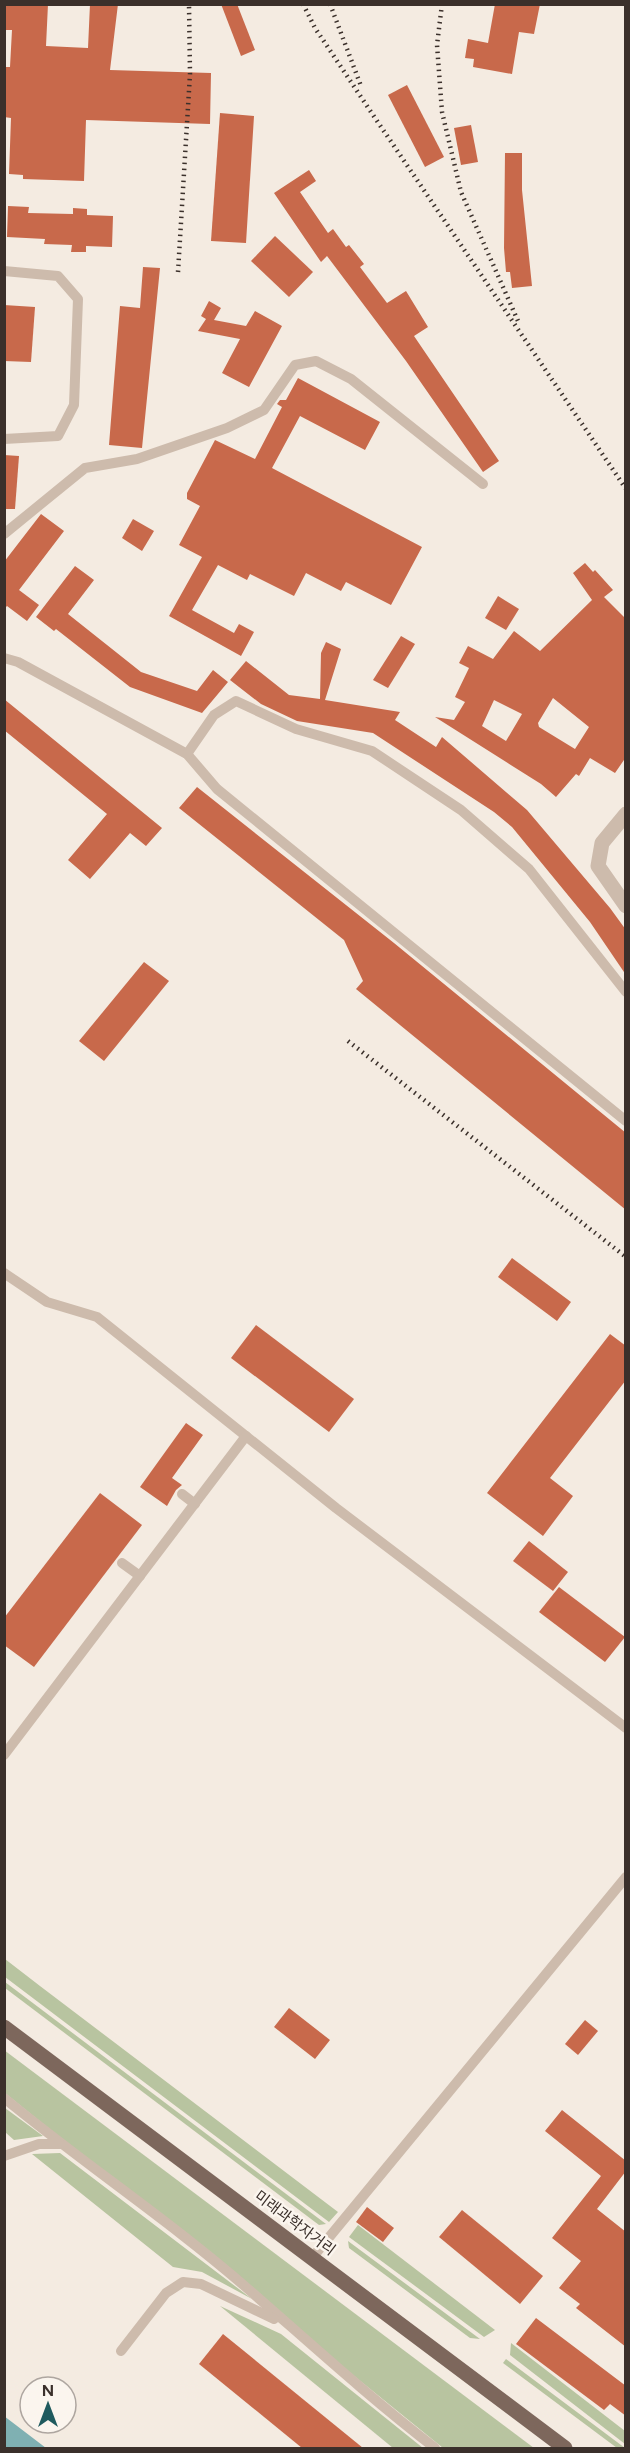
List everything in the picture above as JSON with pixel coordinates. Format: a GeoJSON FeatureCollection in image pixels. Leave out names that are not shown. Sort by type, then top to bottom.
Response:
{"type":"FeatureCollection","features":[{"type":"Feature","properties":{"kind":"main road","name":"미래과학자거리"},"geometry":{"type":"LineString","coordinates":[[4,2027],[564,2448]]}},
{"type":"Feature","properties":{"kind":"street"},"geometry":{"type":"LineString","coordinates":[[626,814],[602,843],[598,866],[626,906]]}},
{"type":"Feature","properties":{"kind":"lane"},"geometry":{"type":"LineString","coordinates":[[4,271],[58,276],[78,299],[74,405],[58,436],[4,439]]}},
{"type":"Feature","properties":{"kind":"lane"},"geometry":{"type":"LineString","coordinates":[[4,534],[85,468],[137,459],[227,428],[264,410],[295,365],[316,361],[351,379],[483,484]]}},
{"type":"Feature","properties":{"kind":"lane"},"geometry":{"type":"LineString","coordinates":[[4,658],[18,662],[188,754],[218,789],[626,1121]]}},
{"type":"Feature","properties":{"kind":"lane"},"geometry":{"type":"LineString","coordinates":[[188,754],[214,715],[236,701],[296,729],[372,752],[461,810],[529,869],[626,992]]}},
{"type":"Feature","properties":{"kind":"lane"},"geometry":{"type":"LineString","coordinates":[[4,1273],[47,1302],[97,1317],[246,1436],[626,1728]]}},
{"type":"Feature","properties":{"kind":"lane"},"geometry":{"type":"LineString","coordinates":[[4,1755],[246,1436]]}},
{"type":"Feature","properties":{"kind":"lane"},"geometry":{"type":"LineString","coordinates":[[182,1494],[195,1504]]}},
{"type":"Feature","properties":{"kind":"lane"},"geometry":{"type":"LineString","coordinates":[[122,1563],[140,1576]]}},
{"type":"Feature","properties":{"kind":"lane"},"geometry":{"type":"LineString","coordinates":[[312,2258],[626,1876]]}},
{"type":"Feature","properties":{"kind":"lane"},"geometry":{"type":"LineString","coordinates":[[4,2098],[248,2289],[285,2324],[435,2448]]}},
{"type":"Feature","properties":{"kind":"lane"},"geometry":{"type":"LineString","coordinates":[[4,2156],[39,2144],[60,2144]]}},
{"type":"Feature","properties":{"kind":"lane"},"geometry":{"type":"LineString","coordinates":[[121,2351],[166,2293],[183,2282],[201,2284],[285,2324]]}},
{"type":"Feature","properties":{"kind":"green space"},"geometry":{"type":"Polygon","coordinates":[[[5,1959],[338,2212],[329,2222],[5,1977],[5,1959]]]}},
{"type":"Feature","properties":{"kind":"green space"},"geometry":{"type":"Polygon","coordinates":[[[5,1982],[326,2224],[319,2225],[5,1988],[5,1982]]]}},
{"type":"Feature","properties":{"kind":"green space"},"geometry":{"type":"Polygon","coordinates":[[[4,2050],[534,2448],[443,2448],[5,2093],[4,2050]]]}},
{"type":"Feature","properties":{"kind":"green space"},"geometry":{"type":"Polygon","coordinates":[[[4,2108],[43,2136],[14,2140],[5,2132],[4,2108]]]}},
{"type":"Feature","properties":{"kind":"green space"},"geometry":{"type":"Polygon","coordinates":[[[60,2153],[252,2299],[202,2272],[173,2267],[32,2154],[60,2153]]]}},
{"type":"Feature","properties":{"kind":"green space"},"geometry":{"type":"Polygon","coordinates":[[[358,2225],[495,2330],[484,2337],[349,2237],[358,2225]]]}},
{"type":"Feature","properties":{"kind":"green space"},"geometry":{"type":"Polygon","coordinates":[[[348,2241],[480,2339],[470,2338],[349,2248],[348,2241]]]}},
{"type":"Feature","properties":{"kind":"green space"},"geometry":{"type":"Polygon","coordinates":[[[220,2306],[281,2334],[423,2448],[393,2448],[220,2306]]]}},
{"type":"Feature","properties":{"kind":"green space"},"geometry":{"type":"Polygon","coordinates":[[[511,2343],[625,2431],[625,2444],[510,2355],[511,2343]]]}},
{"type":"Feature","properties":{"kind":"green space"},"geometry":{"type":"Polygon","coordinates":[[[506,2359],[625,2448],[617,2448],[503,2363],[506,2359]]]}},
{"type":"Feature","properties":{"kind":"water"},"geometry":{"type":"Polygon","coordinates":[[[4,2416],[18,2427],[18,2435],[29,2435],[46,2448],[5,2448],[4,2416]]]}},
{"type":"Feature","properties":{"kind":"building"},"geometry":{"type":"Polygon","coordinates":[[[4,4],[48,4],[46,46],[88,48],[90,4],[118,4],[110,70],[211,73],[210,124],[86,120],[84,181],[23,179],[23,175],[9,174],[11,118],[4,117],[4,67],[10,67],[12,30],[4,30],[4,4]]]}},
{"type":"Feature","properties":{"kind":"building"},"geometry":{"type":"Polygon","coordinates":[[[221,4],[237,4],[255,50],[241,56],[221,4]]]}},
{"type":"Feature","properties":{"kind":"building"},"geometry":{"type":"Polygon","coordinates":[[[495,4],[540,4],[534,34],[519,32],[512,74],[473,67],[474,59],[465,58],[468,39],[488,43],[495,4]]]}},
{"type":"Feature","properties":{"kind":"building"},"geometry":{"type":"Polygon","coordinates":[[[407,85],[444,157],[425,167],[388,95],[407,85]]]}},
{"type":"Feature","properties":{"kind":"building"},"geometry":{"type":"Polygon","coordinates":[[[220,113],[254,116],[246,243],[211,241],[220,113]]]}},
{"type":"Feature","properties":{"kind":"building"},"geometry":{"type":"Polygon","coordinates":[[[471,125],[478,162],[461,165],[454,128],[471,125]]]}},
{"type":"Feature","properties":{"kind":"building"},"geometry":{"type":"Polygon","coordinates":[[[505,153],[522,153],[522,190],[532,286],[512,288],[510,272],[506,272],[505,153]]]}},
{"type":"Feature","properties":{"kind":"building"},"geometry":{"type":"Polygon","coordinates":[[[309,170],[316,181],[300,192],[328,233],[333,229],[346,247],[349,245],[364,264],[360,267],[387,303],[406,291],[428,327],[414,336],[499,461],[483,472],[406,361],[327,256],[321,262],[274,193],[309,170]]]}},
{"type":"Feature","properties":{"kind":"building"},"geometry":{"type":"Polygon","coordinates":[[[8,206],[29,207],[28,213],[73,214],[73,208],[87,209],[87,215],[113,216],[112,247],[86,246],[86,252],[71,252],[72,245],[44,244],[45,239],[7,237],[8,206]]]}},
{"type":"Feature","properties":{"kind":"building"},"geometry":{"type":"Polygon","coordinates":[[[275,236],[313,272],[289,297],[251,261],[275,236]]]}},
{"type":"Feature","properties":{"kind":"building"},"geometry":{"type":"Polygon","coordinates":[[[143,267],[160,268],[142,448],[109,445],[120,306],[140,308],[143,267]]]}},
{"type":"Feature","properties":{"kind":"building"},"geometry":{"type":"Polygon","coordinates":[[[209,301],[221,308],[214,320],[246,326],[255,311],[282,326],[249,387],[222,373],[240,339],[198,331],[206,319],[201,316],[209,301]]]}},
{"type":"Feature","properties":{"kind":"building"},"geometry":{"type":"Polygon","coordinates":[[[4,305],[35,307],[31,362],[4,361],[4,305]]]}},
{"type":"Feature","properties":{"kind":"building"},"geometry":{"type":"Polygon","coordinates":[[[298,378],[380,422],[365,450],[300,416],[272,468],[422,547],[391,605],[346,582],[341,591],[306,573],[294,596],[250,574],[247,580],[218,565],[192,610],[234,633],[239,624],[254,632],[241,656],[169,616],[202,557],[179,545],[200,506],[187,499],[187,493],[215,440],[255,459],[282,407],[277,404],[280,400],[286,400],[298,378]]]}},
{"type":"Feature","properties":{"kind":"building"},"geometry":{"type":"Polygon","coordinates":[[[4,455],[19,456],[15,509],[4,509],[4,455]]]}},
{"type":"Feature","properties":{"kind":"building"},"geometry":{"type":"Polygon","coordinates":[[[41,514],[64,531],[19,590],[39,605],[27,621],[7,606],[4,609],[4,562],[41,514]]]}},
{"type":"Feature","properties":{"kind":"building"},"geometry":{"type":"Polygon","coordinates":[[[133,519],[154,531],[142,551],[122,538],[133,519]]]}},
{"type":"Feature","properties":{"kind":"building"},"geometry":{"type":"Polygon","coordinates":[[[585,563],[593,572],[595,570],[613,590],[604,597],[626,619],[626,757],[615,773],[590,758],[579,776],[576,774],[556,797],[541,784],[435,717],[454,720],[465,702],[455,697],[469,668],[459,663],[468,646],[493,659],[514,631],[540,651],[592,600],[573,573],[585,563]],[[553,698],[538,723],[539,727],[575,749],[589,727],[553,698]],[[494,700],[482,726],[506,741],[522,714],[494,700]]]}},
{"type":"Feature","properties":{"kind":"building"},"geometry":{"type":"Polygon","coordinates":[[[75,566],[94,580],[68,614],[141,672],[197,691],[213,670],[228,682],[202,713],[130,687],[56,629],[54,631],[36,617],[75,566]]]}},
{"type":"Feature","properties":{"kind":"building"},"geometry":{"type":"Polygon","coordinates":[[[498,596],[519,609],[506,630],[485,618],[498,596]]]}},
{"type":"Feature","properties":{"kind":"building"},"geometry":{"type":"Polygon","coordinates":[[[401,636],[415,644],[388,688],[373,680],[401,636]]]}},
{"type":"Feature","properties":{"kind":"building"},"geometry":{"type":"Polygon","coordinates":[[[326,642],[341,649],[325,700],[400,712],[395,720],[436,747],[442,737],[527,810],[626,930],[626,975],[590,922],[512,827],[494,812],[373,733],[297,721],[261,704],[230,680],[246,661],[289,695],[320,699],[321,653],[326,642]]]}},
{"type":"Feature","properties":{"kind":"building"},"geometry":{"type":"Polygon","coordinates":[[[4,699],[162,828],[146,846],[130,833],[90,879],[68,860],[107,814],[4,730],[4,699]]]}},
{"type":"Feature","properties":{"kind":"building"},"geometry":{"type":"Polygon","coordinates":[[[197,787],[394,943],[626,1133],[626,1210],[356,989],[363,981],[344,940],[179,808],[197,787]]]}},
{"type":"Feature","properties":{"kind":"building"},"geometry":{"type":"Polygon","coordinates":[[[144,962],[169,981],[104,1061],[79,1041],[144,962]]]}},
{"type":"Feature","properties":{"kind":"building"},"geometry":{"type":"Polygon","coordinates":[[[512,1258],[571,1302],[557,1321],[498,1277],[512,1258]]]}},
{"type":"Feature","properties":{"kind":"building"},"geometry":{"type":"Polygon","coordinates":[[[256,1325],[354,1399],[329,1432],[231,1358],[256,1325]]]}},
{"type":"Feature","properties":{"kind":"building"},"geometry":{"type":"Polygon","coordinates":[[[610,1334],[626,1346],[626,1380],[550,1478],[573,1496],[543,1536],[487,1493],[610,1334]]]}},
{"type":"Feature","properties":{"kind":"building"},"geometry":{"type":"Polygon","coordinates":[[[186,1423],[203,1435],[172,1478],[182,1485],[176,1490],[167,1506],[140,1487],[186,1423]]]}},
{"type":"Feature","properties":{"kind":"building"},"geometry":{"type":"Polygon","coordinates":[[[100,1493],[142,1525],[34,1667],[4,1645],[4,1618],[100,1493]]]}},
{"type":"Feature","properties":{"kind":"building"},"geometry":{"type":"Polygon","coordinates":[[[529,1541],[568,1572],[553,1591],[513,1561],[529,1541]]]}},
{"type":"Feature","properties":{"kind":"building"},"geometry":{"type":"Polygon","coordinates":[[[559,1587],[625,1637],[605,1662],[539,1612],[559,1587]]]}},
{"type":"Feature","properties":{"kind":"building"},"geometry":{"type":"Polygon","coordinates":[[[289,2008],[330,2040],[315,2059],[274,2027],[289,2008]]]}},
{"type":"Feature","properties":{"kind":"building"},"geometry":{"type":"Polygon","coordinates":[[[585,2020],[598,2031],[578,2055],[565,2044],[585,2020]]]}},
{"type":"Feature","properties":{"kind":"building"},"geometry":{"type":"Polygon","coordinates":[[[562,2110],[626,2161],[626,2171],[597,2209],[626,2232],[626,2347],[576,2308],[580,2304],[559,2288],[581,2261],[552,2238],[601,2176],[545,2131],[562,2110]]]}},
{"type":"Feature","properties":{"kind":"building"},"geometry":{"type":"Polygon","coordinates":[[[367,2207],[394,2228],[383,2242],[356,2222],[367,2207]]]}},
{"type":"Feature","properties":{"kind":"building"},"geometry":{"type":"Polygon","coordinates":[[[462,2210],[543,2276],[520,2304],[439,2237],[462,2210]]]}},
{"type":"Feature","properties":{"kind":"building"},"geometry":{"type":"Polygon","coordinates":[[[536,2318],[626,2386],[626,2416],[610,2404],[604,2410],[516,2344],[536,2318]]]}},
{"type":"Feature","properties":{"kind":"building"},"geometry":{"type":"Polygon","coordinates":[[[223,2334],[363,2448],[302,2448],[199,2364],[223,2334]]]}},
{"type":"Feature","properties":{"kind":"railway"},"geometry":{"type":"LineString","coordinates":[[178,272],[190,74],[189,4]]}},
{"type":"Feature","properties":{"kind":"railway"},"geometry":{"type":"LineString","coordinates":[[303,4],[315,28],[626,489]]}},
{"type":"Feature","properties":{"kind":"railway"},"geometry":{"type":"LineString","coordinates":[[330,4],[361,86]]}},
{"type":"Feature","properties":{"kind":"railway"},"geometry":{"type":"LineString","coordinates":[[442,4],[437,45],[442,112],[461,192],[518,321]]}},
{"type":"Feature","properties":{"kind":"railway"},"geometry":{"type":"LineString","coordinates":[[348,1041],[626,1257]]}}]}
